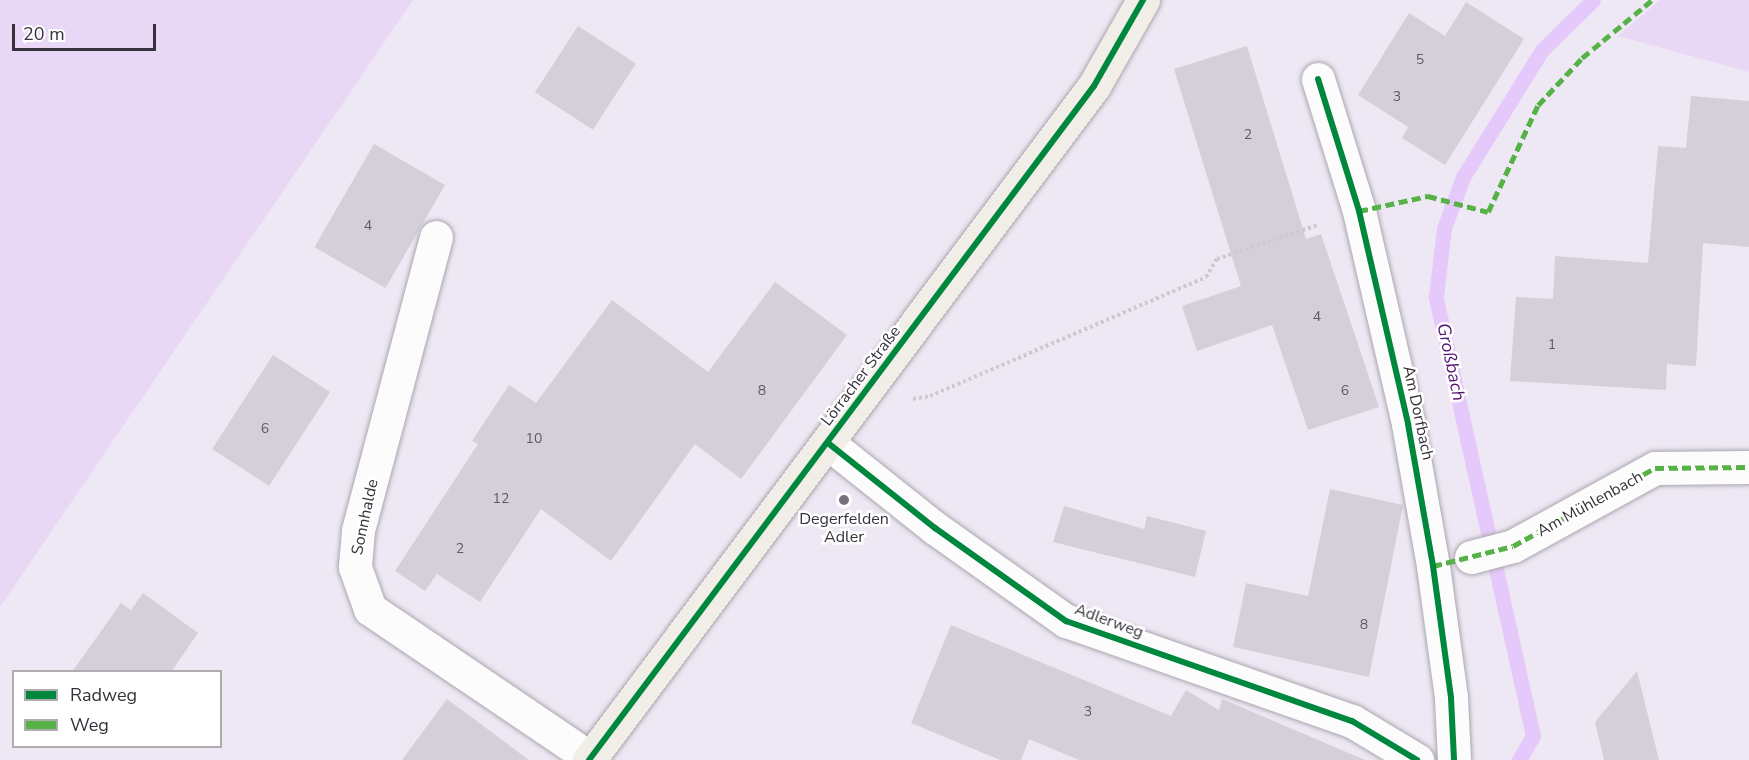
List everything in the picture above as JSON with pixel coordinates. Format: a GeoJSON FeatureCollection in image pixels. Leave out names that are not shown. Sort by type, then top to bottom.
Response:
{"type":"FeatureCollection","features":[{"type":"Feature","properties":{"kind":"main road","name":"Lörracher Straße"},"geometry":{"type":"LineString","coordinates":[[590,759],[1094,86],[1143,0]]}},
{"type":"Feature","properties":{"kind":"street","name":"Am Dorfbach"},"geometry":{"type":"LineString","coordinates":[[1317,79],[1359,211],[1408,424],[1433,566],[1451,698],[1454,760]]}},
{"type":"Feature","properties":{"kind":"street","name":"Sonnhalde"},"geometry":{"type":"LineString","coordinates":[[436,237],[358,531],[355,567],[370,609],[590,759]]}},
{"type":"Feature","properties":{"kind":"street","name":"Adlerweg"},"geometry":{"type":"LineString","coordinates":[[828,443],[935,528],[1066,621],[1352,721],[1417,760]]}},
{"type":"Feature","properties":{"kind":"street","name":"Am Mühlenbach"},"geometry":{"type":"LineString","coordinates":[[1471,557],[1513,546],[1655,468],[1749,467]]}},
{"type":"Feature","properties":{"kind":"path"},"geometry":{"type":"LineString","coordinates":[[854,408],[930,396],[1206,277],[1217,259],[1359,211]]}},
{"type":"Feature","properties":{"kind":"shaded area"},"geometry":{"type":"Polygon","coordinates":[[[0,0],[413,0],[0,607],[0,0]]]}},
{"type":"Feature","properties":{"kind":"shaded area"},"geometry":{"type":"Polygon","coordinates":[[[1660,0],[1749,0],[1749,72],[1618,36],[1660,0]]]}},
{"type":"Feature","properties":{"kind":"building"},"geometry":{"type":"Polygon","coordinates":[[[1466,2],[1524,39],[1445,165],[1402,138],[1408,127],[1358,95],[1409,13],[1445,36],[1466,2]]]}},
{"type":"Feature","properties":{"kind":"building"},"geometry":{"type":"Polygon","coordinates":[[[578,26],[636,64],[593,130],[535,92],[578,26]]]}},
{"type":"Feature","properties":{"kind":"building"},"geometry":{"type":"Polygon","coordinates":[[[1247,46],[1306,239],[1321,234],[1379,407],[1308,430],[1272,325],[1197,351],[1182,306],[1241,286],[1174,69],[1247,46]]]}},
{"type":"Feature","properties":{"kind":"building"},"geometry":{"type":"Polygon","coordinates":[[[1691,96],[1749,101],[1749,247],[1703,243],[1696,366],[1667,364],[1666,390],[1510,381],[1516,297],[1553,299],[1555,256],[1648,263],[1658,146],[1686,148],[1691,96]]]}},
{"type":"Feature","properties":{"kind":"building"},"geometry":{"type":"Polygon","coordinates":[[[374,144],[445,185],[386,288],[314,247],[374,144]]]}},
{"type":"Feature","properties":{"kind":"building"},"geometry":{"type":"Polygon","coordinates":[[[775,282],[847,335],[741,479],[695,444],[611,561],[541,509],[480,602],[437,574],[425,591],[395,571],[478,444],[472,441],[509,385],[536,403],[612,300],[708,372],[775,282]]]}},
{"type":"Feature","properties":{"kind":"building"},"geometry":{"type":"Polygon","coordinates":[[[273,355],[330,392],[269,486],[212,449],[273,355]]]}},
{"type":"Feature","properties":{"kind":"building"},"geometry":{"type":"Polygon","coordinates":[[[1330,489],[1403,505],[1369,677],[1233,647],[1246,583],[1308,596],[1330,489]]]}},
{"type":"Feature","properties":{"kind":"building"},"geometry":{"type":"Polygon","coordinates":[[[1064,506],[1144,529],[1147,516],[1206,531],[1195,577],[1053,542],[1064,506]]]}},
{"type":"Feature","properties":{"kind":"building"},"geometry":{"type":"Polygon","coordinates":[[[143,593],[198,633],[172,670],[73,670],[121,603],[131,610],[143,593]]]}},
{"type":"Feature","properties":{"kind":"building"},"geometry":{"type":"Polygon","coordinates":[[[951,625],[1171,716],[1186,690],[1219,710],[1222,699],[1365,760],[1079,760],[1029,739],[1021,760],[1000,760],[911,723],[951,625]]]}},
{"type":"Feature","properties":{"kind":"building"},"geometry":{"type":"Polygon","coordinates":[[[1637,671],[1659,760],[1604,760],[1595,722],[1637,671]]]}},
{"type":"Feature","properties":{"kind":"building"},"geometry":{"type":"Polygon","coordinates":[[[447,699],[529,760],[402,760],[447,699]]]}},
{"type":"Feature","properties":{"kind":"waterway","name":"Großbach"},"geometry":{"type":"LineString","coordinates":[[1519,760],[1533,736],[1436,297],[1444,228],[1463,177],[1542,50],[1593,0]]}},
{"type":"Feature","properties":{"kind":"marked path"},"geometry":{"type":"LineString","coordinates":[[1359,211],[1428,196],[1488,212],[1538,105],[1582,58],[1652,0]]}},
{"type":"Feature","properties":{"kind":"marked path"},"geometry":{"type":"LineString","coordinates":[[1433,566],[1513,546],[1655,468],[1749,467]]}},
{"type":"Feature","properties":{"kind":"cycle path"},"geometry":{"type":"LineString","coordinates":[[589,760],[1094,86],[1143,0]]}},
{"type":"Feature","properties":{"kind":"cycle path"},"geometry":{"type":"LineString","coordinates":[[1318,79],[1359,211],[1408,424],[1433,566],[1451,698],[1454,760]]}},
{"type":"Feature","properties":{"kind":"cycle path"},"geometry":{"type":"LineString","coordinates":[[828,443],[935,528],[1066,621],[1352,721],[1417,760]]}},
{"type":"Feature","properties":{"kind":"place","name":"Degerfelden Adler"},"geometry":{"type":"Point","coordinates":[844,500]}}]}
